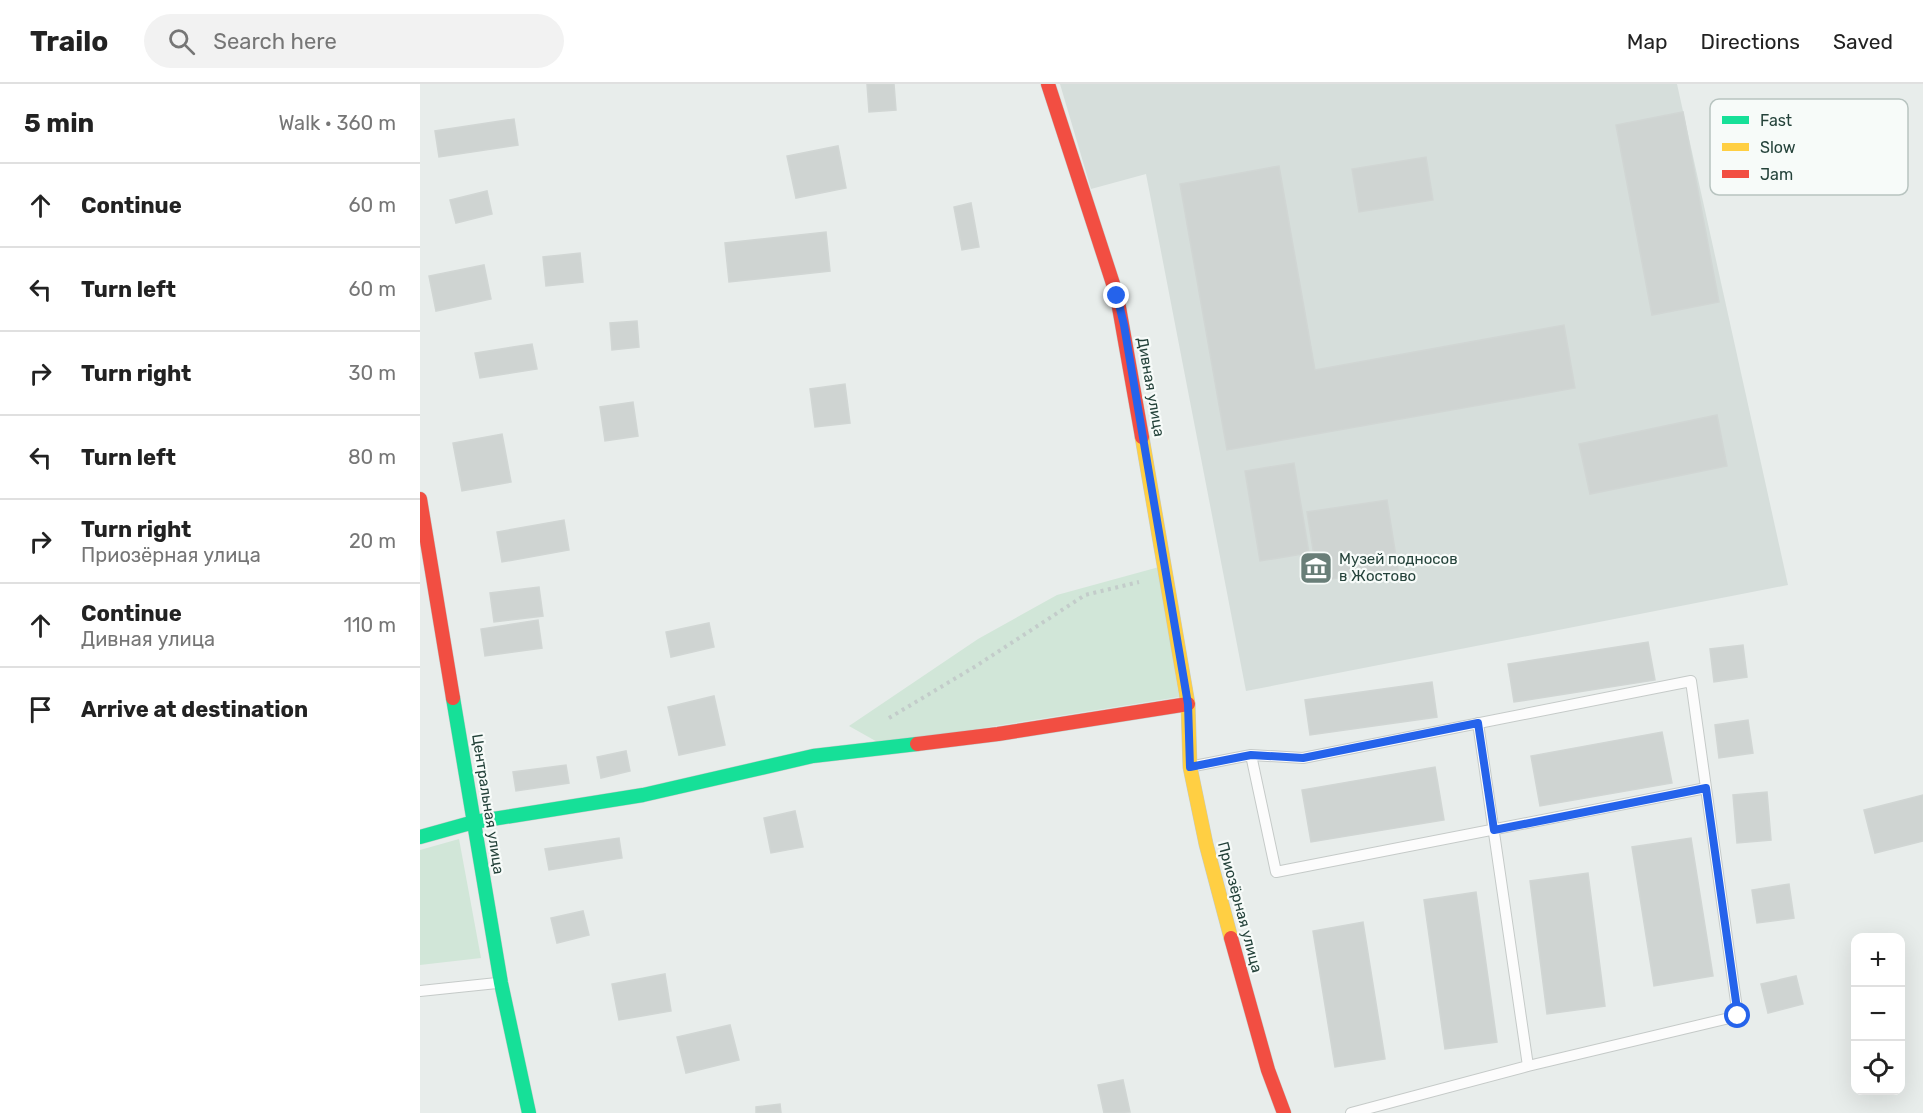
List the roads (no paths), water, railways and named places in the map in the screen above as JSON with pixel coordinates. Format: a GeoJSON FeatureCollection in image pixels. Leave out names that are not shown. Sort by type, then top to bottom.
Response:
{"type":"FeatureCollection","features":[{"type":"Feature","properties":{"kind":"street","name":"Дивная улица"},"geometry":{"type":"LineString","coordinates":[[1048,84],[1117,296],[1124,325],[1188,704]]}},
{"type":"Feature","properties":{"kind":"street","name":"Центральная улица"},"geometry":{"type":"LineString","coordinates":[[420,499],[501,983],[529,1113]]}},
{"type":"Feature","properties":{"kind":"street"},"geometry":{"type":"LineString","coordinates":[[420,837],[474,822],[643,795],[813,756],[998,734],[1188,704]]}},
{"type":"Feature","properties":{"kind":"street","name":"Приозёрная улица"},"geometry":{"type":"LineString","coordinates":[[1188,704],[1190,767],[1204,833],[1231,940],[1268,1070],[1284,1113]]}},
{"type":"Feature","properties":{"kind":"lane"},"geometry":{"type":"LineString","coordinates":[[1190,767],[1251,755],[1303,758],[1691,681],[1738,1016],[1528,1066],[1351,1113]]}},
{"type":"Feature","properties":{"kind":"lane"},"geometry":{"type":"LineString","coordinates":[[1478,723],[1528,1066]]}},
{"type":"Feature","properties":{"kind":"lane"},"geometry":{"type":"LineString","coordinates":[[1251,755],[1276,872],[1706,788]]}},
{"type":"Feature","properties":{"kind":"lane"},"geometry":{"type":"LineString","coordinates":[[420,991],[501,983]]}},
{"type":"Feature","properties":{"kind":"place","name":"Музей подносов в Жостово"},"geometry":{"type":"Point","coordinates":[1316,568]}}]}
